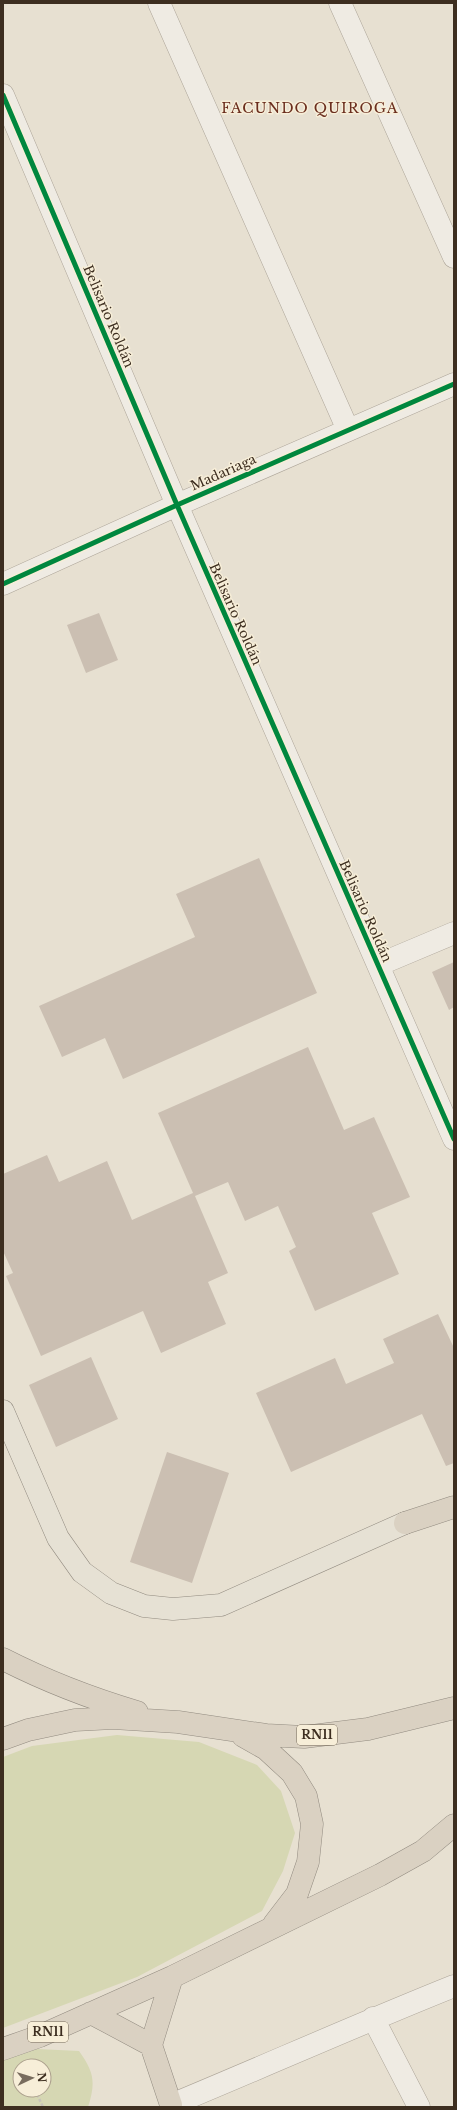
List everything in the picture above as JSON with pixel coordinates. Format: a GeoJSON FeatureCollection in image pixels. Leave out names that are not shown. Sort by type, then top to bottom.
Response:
{"type":"FeatureCollection","features":[{"type":"Feature","properties":{"kind":"highway"},"geometry":{"type":"LineString","coordinates":[[405,1523],[454,1507]]}},
{"type":"Feature","properties":{"kind":"highway","name":"RN11"},"geometry":{"type":"LineString","coordinates":[[3,1659],[39,1678],[94,1699],[169,1721]]}},
{"type":"Feature","properties":{"kind":"highway","name":"RN11"},"geometry":{"type":"LineString","coordinates":[[3,1739],[28,1730],[75,1720],[113,1718],[169,1721],[215,1726],[266,1735],[304,1737],[368,1729],[454,1708]]}},
{"type":"Feature","properties":{"kind":"highway","name":"RN11"},"geometry":{"type":"LineString","coordinates":[[215,1726],[245,1736],[266,1749],[292,1773],[306,1796],[312,1824],[308,1862],[297,1894],[272,1927]]}},
{"type":"Feature","properties":{"kind":"highway","name":"RN11"},"geometry":{"type":"LineString","coordinates":[[3,2049],[91,2013],[172,1977],[404,1863],[423,1851],[454,1825]]}},
{"type":"Feature","properties":{"kind":"highway"},"geometry":{"type":"LineString","coordinates":[[169,2106],[151,2046],[172,1977]]}},
{"type":"Feature","properties":{"kind":"highway"},"geometry":{"type":"LineString","coordinates":[[91,2013],[151,2046]]}},
{"type":"Feature","properties":{"kind":"main road"},"geometry":{"type":"LineString","coordinates":[[3,1411],[58,1538],[82,1572],[111,1593],[144,1606],[173,1609],[221,1605],[405,1523]]}},
{"type":"Feature","properties":{"kind":"street"},"geometry":{"type":"LineString","coordinates":[[159,3],[348,430]]}},
{"type":"Feature","properties":{"kind":"street"},"geometry":{"type":"LineString","coordinates":[[340,3],[454,257]]}},
{"type":"Feature","properties":{"kind":"street","name":"Belisario Roldán"},"geometry":{"type":"LineString","coordinates":[[3,95],[177,505],[454,1139]]}},
{"type":"Feature","properties":{"kind":"street","name":"Madariaga"},"geometry":{"type":"LineString","coordinates":[[3,584],[177,505],[454,384]]}},
{"type":"Feature","properties":{"kind":"street"},"geometry":{"type":"LineString","coordinates":[[378,965],[454,933]]}},
{"type":"Feature","properties":{"kind":"street"},"geometry":{"type":"LineString","coordinates":[[405,1523],[454,1498]]}},
{"type":"Feature","properties":{"kind":"street"},"geometry":{"type":"LineString","coordinates":[[169,2106],[299,2052],[373,2018],[454,1986]]}},
{"type":"Feature","properties":{"kind":"street"},"geometry":{"type":"LineString","coordinates":[[373,2018],[419,2107]]}},
{"type":"Feature","properties":{"kind":"path"},"geometry":{"type":"LineString","coordinates":[[38,2098],[43,2107]]}},
{"type":"Feature","properties":{"kind":"green space"},"geometry":{"type":"Polygon","coordinates":[[[117,1735],[199,1742],[257,1765],[281,1791],[295,1833],[283,1871],[262,1911],[137,1977],[3,2028],[3,1757],[32,1746],[117,1735]]]}},
{"type":"Feature","properties":{"kind":"green space"},"geometry":{"type":"Polygon","coordinates":[[[37,2049],[79,2051],[91,2071],[93,2084],[88,2107],[3,2107],[3,2057],[37,2049]]]}},
{"type":"Feature","properties":{"kind":"building"},"geometry":{"type":"Polygon","coordinates":[[[99,613],[118,660],[86,673],[67,625],[99,613]]]}},
{"type":"Feature","properties":{"kind":"building"},"geometry":{"type":"Polygon","coordinates":[[[259,858],[317,993],[123,1079],[105,1038],[62,1057],[39,1006],[195,937],[176,894],[259,858]]]}},
{"type":"Feature","properties":{"kind":"building"},"geometry":{"type":"Polygon","coordinates":[[[454,962],[454,1007],[449,1010],[432,972],[454,962]]]}},
{"type":"Feature","properties":{"kind":"building"},"geometry":{"type":"Polygon","coordinates":[[[308,1047],[344,1130],[374,1117],[410,1197],[372,1213],[399,1274],[315,1311],[289,1251],[296,1247],[278,1206],[245,1221],[228,1182],[195,1196],[228,1273],[208,1282],[226,1324],[161,1353],[143,1311],[41,1356],[6,1276],[13,1273],[3,1251],[3,1174],[47,1155],[59,1182],[107,1161],[132,1220],[193,1193],[158,1113],[308,1047]]]}},
{"type":"Feature","properties":{"kind":"building"},"geometry":{"type":"Polygon","coordinates":[[[438,1314],[454,1348],[454,1463],[446,1466],[422,1414],[291,1472],[256,1393],[335,1358],[346,1384],[394,1363],[383,1339],[438,1314]]]}},
{"type":"Feature","properties":{"kind":"building"},"geometry":{"type":"Polygon","coordinates":[[[91,1357],[118,1419],[56,1447],[29,1385],[91,1357]]]}},
{"type":"Feature","properties":{"kind":"building"},"geometry":{"type":"Polygon","coordinates":[[[167,1452],[229,1473],[192,1583],[130,1562],[167,1452]]]}},
{"type":"Feature","properties":{"kind":"cycle path"},"geometry":{"type":"LineString","coordinates":[[3,95],[177,505],[454,1139]]}},
{"type":"Feature","properties":{"kind":"cycle path"},"geometry":{"type":"LineString","coordinates":[[3,584],[177,505],[454,384]]}},
{"type":"Feature","properties":{"kind":"district","name":"FACUNDO QUIROGA"},"geometry":{"type":"Point","coordinates":[310,108]}}]}
